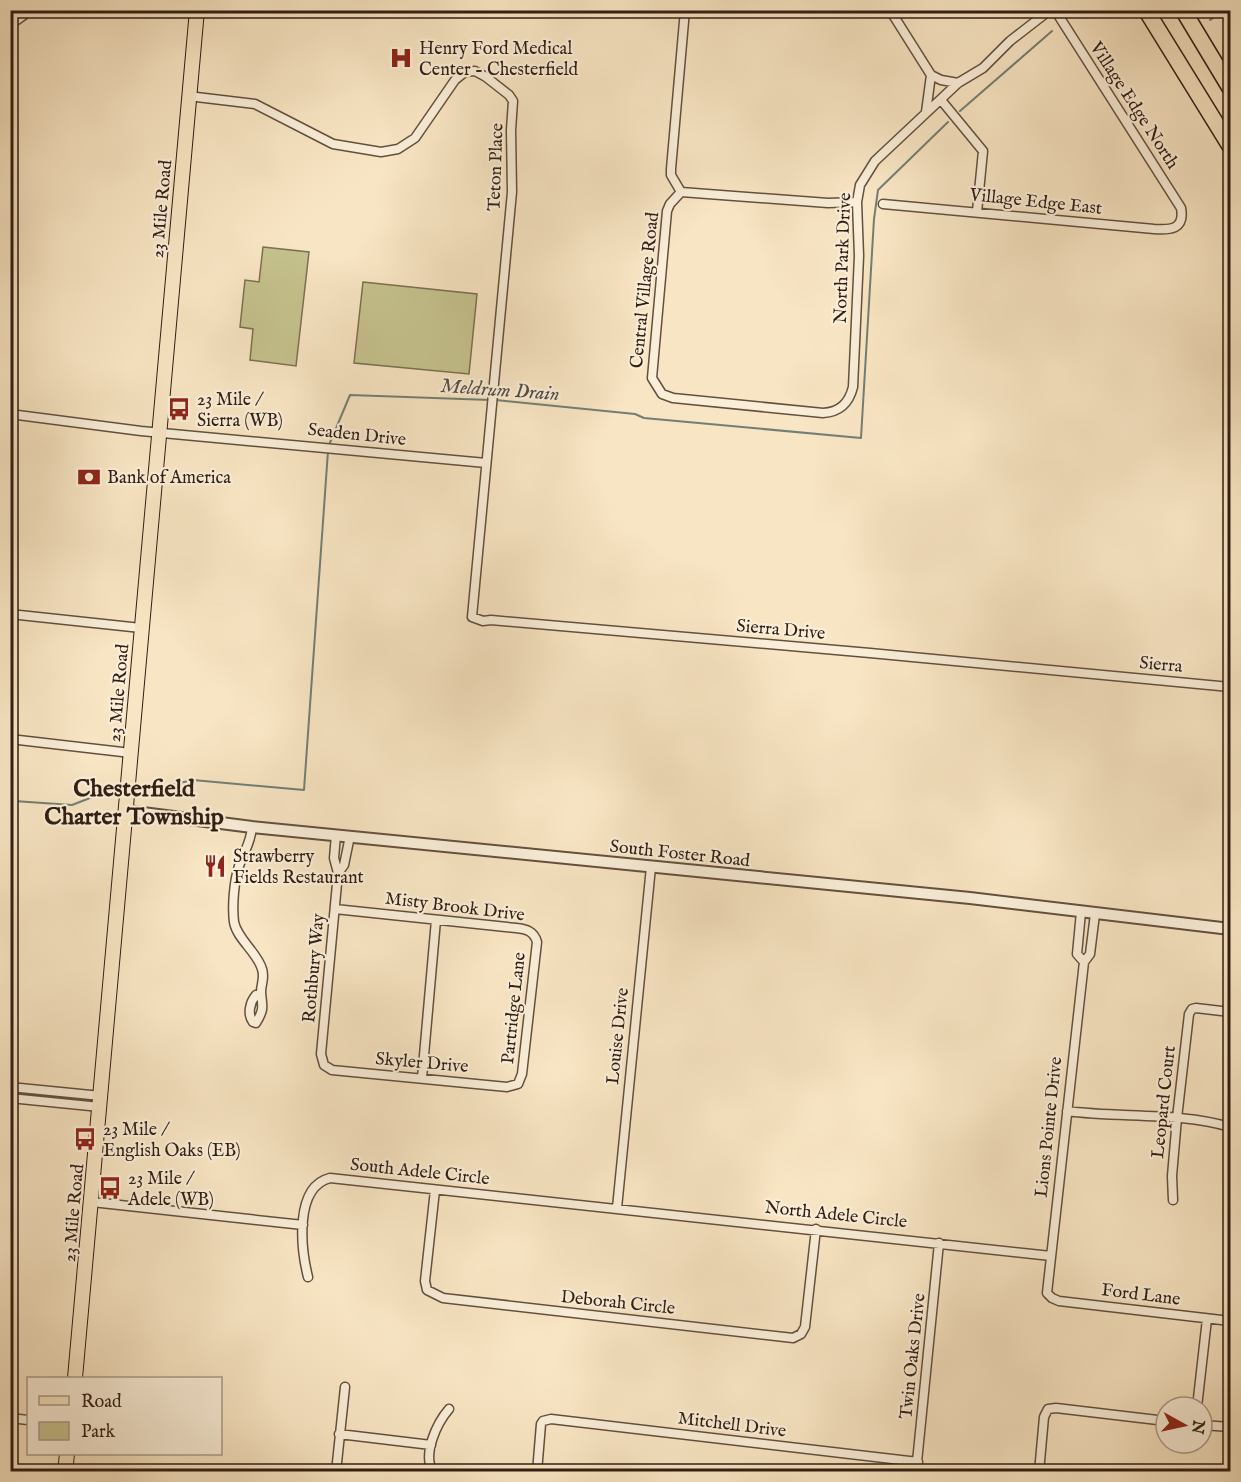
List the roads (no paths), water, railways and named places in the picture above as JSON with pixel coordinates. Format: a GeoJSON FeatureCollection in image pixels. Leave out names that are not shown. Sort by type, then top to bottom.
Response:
{"type":"FeatureCollection","features":[{"type":"Feature","properties":{"kind":"highway"},"geometry":{"type":"LineString","coordinates":[[1146,10],[1230,146]]}},
{"type":"Feature","properties":{"kind":"highway"},"geometry":{"type":"LineString","coordinates":[[1183,10],[1230,88]]}},
{"type":"Feature","properties":{"kind":"main road","name":"23 Mile Road"},"geometry":{"type":"LineString","coordinates":[[75,1377],[197,10]]}},
{"type":"Feature","properties":{"kind":"main road"},"geometry":{"type":"LineString","coordinates":[[65,1472],[67,1455]]}},
{"type":"Feature","properties":{"kind":"street"},"geometry":{"type":"LineString","coordinates":[[10,20],[17,20],[27,10]]}},
{"type":"Feature","properties":{"kind":"street"},"geometry":{"type":"LineString","coordinates":[[685,10],[670,169],[681,192],[828,203],[857,202]]}},
{"type":"Feature","properties":{"kind":"street"},"geometry":{"type":"LineString","coordinates":[[891,10],[931,75],[941,80],[958,83]]}},
{"type":"Feature","properties":{"kind":"street","name":"North Park Drive"},"geometry":{"type":"LineString","coordinates":[[842,407],[849,399],[853,387],[860,256],[857,202],[860,185],[869,168],[926,112],[958,83],[983,68],[1010,41],[1050,10]]}},
{"type":"Feature","properties":{"kind":"street","name":"Village Edge North"},"geometry":{"type":"LineString","coordinates":[[1055,10],[1181,208],[1181,220]]}},
{"type":"Feature","properties":{"kind":"street","name":"Teton Place"},"geometry":{"type":"LineString","coordinates":[[188,96],[255,104],[333,144],[381,152],[398,149],[415,138],[455,80],[470,70],[480,74],[509,95],[513,101],[512,192],[472,617]]}},
{"type":"Feature","properties":{"kind":"street"},"geometry":{"type":"LineString","coordinates":[[926,112],[931,75]]}},
{"type":"Feature","properties":{"kind":"street"},"geometry":{"type":"LineString","coordinates":[[941,100],[983,152],[976,212]]}},
{"type":"Feature","properties":{"kind":"street","name":"Central Village Road"},"geometry":{"type":"LineString","coordinates":[[681,192],[667,211],[651,371],[659,391],[673,398],[823,413],[831,413],[842,407]]}},
{"type":"Feature","properties":{"kind":"street","name":"Village Edge East"},"geometry":{"type":"LineString","coordinates":[[884,204],[1166,230],[1175,228],[1181,220]]}},
{"type":"Feature","properties":{"kind":"street","name":"Seaden Drive"},"geometry":{"type":"LineString","coordinates":[[10,414],[159,433],[486,463]]}},
{"type":"Feature","properties":{"kind":"street"},"geometry":{"type":"LineString","coordinates":[[10,614],[141,628]]}},
{"type":"Feature","properties":{"kind":"street","name":"Sierra Drive"},"geometry":{"type":"LineString","coordinates":[[472,617],[483,621],[870,653],[1089,674]]}},
{"type":"Feature","properties":{"kind":"street","name":"Sierra"},"geometry":{"type":"LineString","coordinates":[[1089,674],[1230,687]]}},
{"type":"Feature","properties":{"kind":"street"},"geometry":{"type":"LineString","coordinates":[[10,739],[131,753]]}},
{"type":"Feature","properties":{"kind":"street","name":"South Foster Road"},"geometry":{"type":"LineString","coordinates":[[126,811],[252,827],[970,898],[1230,929]]}},
{"type":"Feature","properties":{"kind":"street"},"geometry":{"type":"LineString","coordinates":[[252,827],[250,844],[238,869],[234,921],[240,935],[252,949],[264,978],[261,993],[264,1003],[261,1016],[256,1023]]}},
{"type":"Feature","properties":{"kind":"street","name":"Rothbury Way"},"geometry":{"type":"LineString","coordinates":[[324,1065],[321,1054],[338,873],[334,858],[336,835]]}},
{"type":"Feature","properties":{"kind":"street","name":"Rothbury Way"},"geometry":{"type":"LineString","coordinates":[[338,873],[344,865],[350,836]]}},
{"type":"Feature","properties":{"kind":"street","name":"Louise Drive"},"geometry":{"type":"LineString","coordinates":[[616,1208],[651,867]]}},
{"type":"Feature","properties":{"kind":"street","name":"Misty Brook Drive"},"geometry":{"type":"LineString","coordinates":[[335,909],[516,928],[530,931],[534,935]]}},
{"type":"Feature","properties":{"kind":"street"},"geometry":{"type":"LineString","coordinates":[[1081,912],[1077,954],[1084,962],[1090,954],[1095,914]]}},
{"type":"Feature","properties":{"kind":"street"},"geometry":{"type":"LineString","coordinates":[[422,1078],[436,920]]}},
{"type":"Feature","properties":{"kind":"street","name":"Partridge Lane"},"geometry":{"type":"LineString","coordinates":[[518,1084],[522,1074],[537,942],[534,935]]}},
{"type":"Feature","properties":{"kind":"street","name":"Lions Pointe Drive"},"geometry":{"type":"LineString","coordinates":[[1049,1296],[1047,1288],[1084,962]]}},
{"type":"Feature","properties":{"kind":"street","name":"Leopard Court"},"geometry":{"type":"LineString","coordinates":[[1173,1200],[1172,1176],[1189,1014],[1192,1010],[1230,1012]]}},
{"type":"Feature","properties":{"kind":"street","name":"Skyler Drive"},"geometry":{"type":"LineString","coordinates":[[324,1065],[332,1070],[507,1088],[518,1084]]}},
{"type":"Feature","properties":{"kind":"street"},"geometry":{"type":"LineString","coordinates":[[10,1086],[101,1101]]}},
{"type":"Feature","properties":{"kind":"street"},"geometry":{"type":"LineString","coordinates":[[10,1098],[101,1101]]}},
{"type":"Feature","properties":{"kind":"street"},"geometry":{"type":"LineString","coordinates":[[1067,1111],[1177,1118],[1230,1127]]}},
{"type":"Feature","properties":{"kind":"street","name":"South Adele Circle"},"geometry":{"type":"LineString","coordinates":[[308,1277],[303,1254],[306,1202],[313,1189],[322,1180],[330,1178],[616,1208]]}},
{"type":"Feature","properties":{"kind":"street","name":"Deborah Circle"},"geometry":{"type":"LineString","coordinates":[[435,1190],[425,1281],[428,1290],[437,1296],[492,1305],[793,1338],[801,1334],[805,1327],[816,1229]]}},
{"type":"Feature","properties":{"kind":"street"},"geometry":{"type":"LineString","coordinates":[[92,1202],[303,1225]]}},
{"type":"Feature","properties":{"kind":"street","name":"North Adele Circle"},"geometry":{"type":"LineString","coordinates":[[616,1208],[1051,1256]]}},
{"type":"Feature","properties":{"kind":"street","name":"Twin Oaks Drive"},"geometry":{"type":"LineString","coordinates":[[916,1472],[939,1243]]}},
{"type":"Feature","properties":{"kind":"street","name":"Ford Lane"},"geometry":{"type":"LineString","coordinates":[[1049,1296],[1059,1301],[1230,1321]]}},
{"type":"Feature","properties":{"kind":"street"},"geometry":{"type":"LineString","coordinates":[[1198,1395],[1207,1319]]}},
{"type":"Feature","properties":{"kind":"street"},"geometry":{"type":"LineString","coordinates":[[336,1472],[345,1387]]}},
{"type":"Feature","properties":{"kind":"street"},"geometry":{"type":"LineString","coordinates":[[1039,1472],[1044,1417],[1048,1409],[1154,1420]]}},
{"type":"Feature","properties":{"kind":"street"},"geometry":{"type":"LineString","coordinates":[[432,1472],[429,1461],[431,1445],[438,1427],[449,1410]]}},
{"type":"Feature","properties":{"kind":"street"},"geometry":{"type":"LineString","coordinates":[[10,1418],[27,1420]]}},
{"type":"Feature","properties":{"kind":"street","name":"Mitchell Drive"},"geometry":{"type":"LineString","coordinates":[[537,1472],[540,1429],[543,1421],[551,1419],[918,1462]]}},
{"type":"Feature","properties":{"kind":"street"},"geometry":{"type":"LineString","coordinates":[[1214,1426],[1230,1427]]}},
{"type":"Feature","properties":{"kind":"street"},"geometry":{"type":"LineString","coordinates":[[339,1434],[431,1445]]}},
{"type":"Feature","properties":{"kind":"waterway","name":"Meldrum Drain"},"geometry":{"type":"LineString","coordinates":[[1210,20],[1227,10]]}},
{"type":"Feature","properties":{"kind":"waterway","name":"Meldrum Drain"},"geometry":{"type":"LineString","coordinates":[[1069,15],[1125,14]]}},
{"type":"Feature","properties":{"kind":"waterway","name":"Meldrum Drain"},"geometry":{"type":"LineString","coordinates":[[960,111],[1052,31]]}},
{"type":"Feature","properties":{"kind":"waterway","name":"Meldrum Drain"},"geometry":{"type":"LineString","coordinates":[[496,400],[635,414],[644,418],[861,438],[874,219],[878,190],[948,122]]}},
{"type":"Feature","properties":{"kind":"waterway","name":"Meldrum Drain"},"geometry":{"type":"LineString","coordinates":[[329,445],[350,395],[490,400]]}},
{"type":"Feature","properties":{"kind":"waterway","name":"Meldrum Drain"},"geometry":{"type":"LineString","coordinates":[[144,791],[193,780],[304,790],[328,451]]}},
{"type":"Feature","properties":{"kind":"waterway","name":"Meldrum Drain"},"geometry":{"type":"LineString","coordinates":[[10,803],[14,801],[72,805],[108,791]]}},
{"type":"Feature","properties":{"kind":"place","name":"Henry Ford Medical Center - Chesterfield"},"geometry":{"type":"Point","coordinates":[401,58]}},
{"type":"Feature","properties":{"kind":"place","name":"23 Mile / Sierra (WB)"},"geometry":{"type":"Point","coordinates":[179,409]}},
{"type":"Feature","properties":{"kind":"place","name":"Bank of America"},"geometry":{"type":"Point","coordinates":[89,477]}},
{"type":"Feature","properties":{"kind":"place","name":"Strawberry Fields Restaurant"},"geometry":{"type":"Point","coordinates":[215,866]}},
{"type":"Feature","properties":{"kind":"place","name":"23 Mile / English Oaks (EB)"},"geometry":{"type":"Point","coordinates":[85,1139]}},
{"type":"Feature","properties":{"kind":"place","name":"23 Mile / Adele (WB)"},"geometry":{"type":"Point","coordinates":[110,1188]}},
{"type":"Feature","properties":{"kind":"district","name":"Chesterfield Charter Township"},"geometry":{"type":"Point","coordinates":[134,802]}}]}
